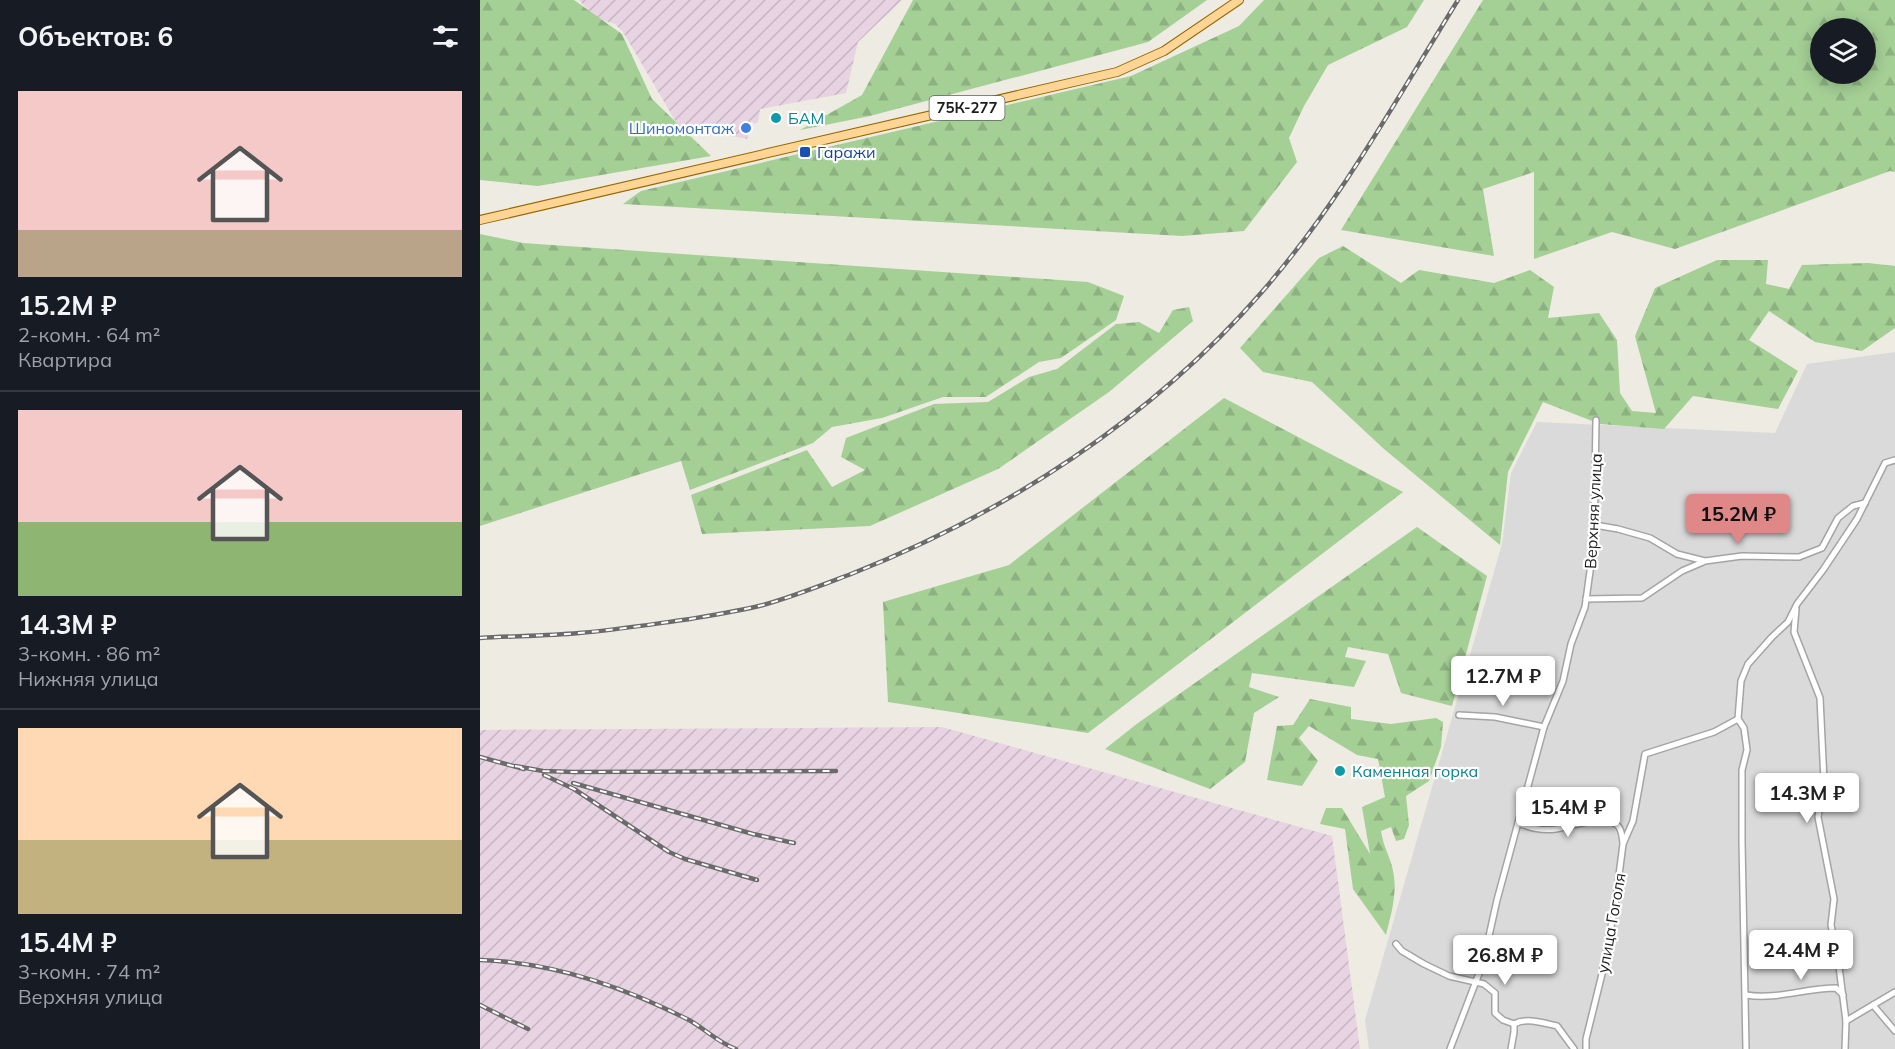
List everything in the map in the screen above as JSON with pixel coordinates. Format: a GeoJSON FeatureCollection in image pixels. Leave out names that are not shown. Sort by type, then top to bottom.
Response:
{"type":"FeatureCollection","features":[{"type":"Feature","properties":{"kind":"main road","name":"75К-277"},"geometry":{"type":"LineString","coordinates":[[480,220],[1117,72],[1164,51],[1239,0]]}},
{"type":"Feature","properties":{"kind":"street","name":"Верхняя улица"},"geometry":{"type":"LineString","coordinates":[[1450,1049],[1483,963],[1544,727],[1563,681],[1571,644],[1585,607],[1594,543],[1596,420]]}},
{"type":"Feature","properties":{"kind":"street"},"geometry":{"type":"LineString","coordinates":[[1746,1049],[1742,770],[1747,750],[1744,728],[1738,719],[1741,681],[1748,663],[1788,622],[1797,604],[1857,519],[1885,463],[1895,460]]}},
{"type":"Feature","properties":{"kind":"street"},"geometry":{"type":"LineString","coordinates":[[1586,599],[1642,598],[1682,570],[1705,561],[1742,556],[1799,557],[1822,548],[1838,518],[1853,506],[1865,503]]}},
{"type":"Feature","properties":{"kind":"street"},"geometry":{"type":"LineString","coordinates":[[1595,525],[1650,538],[1677,554],[1705,561]]}},
{"type":"Feature","properties":{"kind":"street"},"geometry":{"type":"LineString","coordinates":[[1797,604],[1794,632],[1820,698],[1824,781],[1818,818],[1834,899],[1832,925],[1846,1021],[1845,1049]]}},
{"type":"Feature","properties":{"kind":"street"},"geometry":{"type":"LineString","coordinates":[[1459,715],[1495,717],[1544,727]]}},
{"type":"Feature","properties":{"kind":"street","name":"улица Гоголя"},"geometry":{"type":"LineString","coordinates":[[1586,1049],[1586,1039],[1602,974],[1617,896],[1623,844],[1634,820],[1645,754],[1714,732],[1738,719]]}},
{"type":"Feature","properties":{"kind":"street"},"geometry":{"type":"LineString","coordinates":[[1518,823],[1536,830],[1609,821],[1617,825],[1621,831],[1623,844]]}},
{"type":"Feature","properties":{"kind":"street"},"geometry":{"type":"LineString","coordinates":[[1396,944],[1402,951],[1449,976],[1484,984],[1496,993],[1495,1013],[1503,1020],[1514,1024]]}},
{"type":"Feature","properties":{"kind":"street"},"geometry":{"type":"LineString","coordinates":[[1746,995],[1784,994],[1836,988],[1843,995]]}},
{"type":"Feature","properties":{"kind":"street"},"geometry":{"type":"LineString","coordinates":[[1846,1021],[1895,992]]}},
{"type":"Feature","properties":{"kind":"street"},"geometry":{"type":"LineString","coordinates":[[1872,1005],[1895,1031]]}},
{"type":"Feature","properties":{"kind":"street"},"geometry":{"type":"LineString","coordinates":[[1514,1024],[1519,1021],[1529,1021],[1557,1026],[1574,1049]]}},
{"type":"Feature","properties":{"kind":"street"},"geometry":{"type":"LineString","coordinates":[[1511,1049],[1514,1024]]}},
{"type":"Feature","properties":{"kind":"shaded area"},"geometry":{"type":"Polygon","coordinates":[[[579,0],[902,0],[858,42],[846,93],[760,109],[758,122],[755,124],[751,121],[747,139],[726,135],[683,134],[623,32],[615,24],[596,18],[579,0]]]}},
{"type":"Feature","properties":{"kind":"shaded area"},"geometry":{"type":"Polygon","coordinates":[[[1895,352],[1895,1049],[1369,1049],[1365,1020],[1502,544],[1511,473],[1537,422],[1775,433],[1807,364],[1895,352]]]}},
{"type":"Feature","properties":{"kind":"shaded area"},"geometry":{"type":"Polygon","coordinates":[[[942,727],[1332,836],[1360,1049],[480,1049],[480,730],[942,727]]]}},
{"type":"Feature","properties":{"kind":"green space"},"geometry":{"type":"Polygon","coordinates":[[[480,0],[574,0],[622,34],[652,99],[711,156],[538,186],[480,180],[480,0]]]}},
{"type":"Feature","properties":{"kind":"green space"},"geometry":{"type":"Polygon","coordinates":[[[913,0],[1207,0],[1148,42],[870,116],[800,130],[862,95],[913,0]]]}},
{"type":"Feature","properties":{"kind":"green space"},"geometry":{"type":"Polygon","coordinates":[[[1264,0],[1424,0],[1407,27],[1328,65],[1304,106],[1289,138],[1297,162],[1244,231],[1182,236],[623,204],[641,191],[1131,76],[1239,26],[1264,0]]]}},
{"type":"Feature","properties":{"kind":"green space"},"geometry":{"type":"Polygon","coordinates":[[[1483,0],[1895,0],[1895,172],[1890,171],[1675,249],[1612,232],[1534,259],[1534,172],[1483,189],[1494,256],[1341,230],[1483,0]]]}},
{"type":"Feature","properties":{"kind":"green space"},"geometry":{"type":"Polygon","coordinates":[[[480,234],[523,243],[1088,282],[1124,296],[1116,320],[1061,358],[1039,362],[986,397],[943,397],[882,418],[832,427],[813,443],[690,490],[681,461],[480,526],[480,234]]]}},
{"type":"Feature","properties":{"kind":"green space"},"geometry":{"type":"Polygon","coordinates":[[[1343,246],[1401,283],[1419,270],[1494,283],[1530,270],[1554,287],[1548,318],[1599,313],[1617,340],[1620,393],[1632,411],[1656,413],[1635,336],[1655,288],[1717,260],[1768,260],[1766,284],[1789,289],[1802,265],[1868,263],[1895,266],[1895,328],[1862,351],[1815,342],[1769,311],[1749,340],[1798,371],[1778,409],[1693,396],[1664,429],[1600,424],[1543,402],[1508,472],[1500,545],[1384,449],[1312,382],[1263,372],[1240,348],[1319,258],[1343,246]]]}},
{"type":"Feature","properties":{"kind":"green space"},"geometry":{"type":"Polygon","coordinates":[[[1189,307],[1193,321],[1109,392],[998,469],[870,526],[702,534],[691,495],[807,450],[832,487],[865,470],[841,457],[846,438],[934,404],[988,402],[1029,377],[1057,369],[1116,324],[1139,322],[1159,333],[1173,310],[1189,307]]]}},
{"type":"Feature","properties":{"kind":"green space"},"geometry":{"type":"Polygon","coordinates":[[[1224,398],[1403,492],[1088,733],[888,702],[883,602],[1009,565],[1224,398]]]}},
{"type":"Feature","properties":{"kind":"green space"},"geometry":{"type":"Polygon","coordinates":[[[1417,527],[1487,576],[1452,706],[1401,693],[1388,654],[1348,647],[1345,657],[1366,661],[1354,687],[1252,673],[1249,687],[1279,697],[1254,713],[1245,762],[1210,789],[1105,749],[1138,723],[1417,527]]]}},
{"type":"Feature","properties":{"kind":"green space"},"geometry":{"type":"Polygon","coordinates":[[[1310,699],[1351,707],[1351,719],[1391,724],[1436,718],[1443,722],[1441,747],[1429,781],[1406,796],[1409,825],[1404,839],[1396,841],[1391,827],[1381,831],[1394,881],[1394,899],[1386,935],[1353,889],[1345,829],[1320,824],[1326,808],[1342,808],[1370,854],[1362,807],[1385,797],[1378,759],[1357,755],[1309,726],[1299,738],[1318,761],[1302,786],[1267,780],[1277,726],[1293,725],[1310,699]]]}},
{"type":"Feature","properties":{"kind":"railway"},"geometry":{"type":"LineString","coordinates":[[480,638],[621,629],[690,619],[774,602],[909,550],[1020,492],[1073,458],[1124,421],[1172,381],[1218,339],[1261,293],[1316,224],[1341,188],[1458,0]]}},
{"type":"Feature","properties":{"kind":"railway"},"geometry":{"type":"LineString","coordinates":[[480,757],[524,769]]}},
{"type":"Feature","properties":{"kind":"railway"},"geometry":{"type":"LineString","coordinates":[[515,766],[543,771],[574,772],[836,771]]}},
{"type":"Feature","properties":{"kind":"railway"},"geometry":{"type":"LineString","coordinates":[[544,775],[574,789],[669,852],[685,859],[757,880]]}},
{"type":"Feature","properties":{"kind":"railway"},"geometry":{"type":"LineString","coordinates":[[573,783],[753,834],[794,843]]}},
{"type":"Feature","properties":{"kind":"railway"},"geometry":{"type":"LineString","coordinates":[[480,960],[561,971],[614,987],[689,1020],[736,1049]]}},
{"type":"Feature","properties":{"kind":"railway"},"geometry":{"type":"LineString","coordinates":[[480,1005],[528,1029]]}},
{"type":"Feature","properties":{"kind":"place","name":"БАМ"},"geometry":{"type":"Point","coordinates":[776,118]}},
{"type":"Feature","properties":{"kind":"place","name":"Шиномонтаж"},"geometry":{"type":"Point","coordinates":[746,128]}},
{"type":"Feature","properties":{"kind":"place","name":"Гаражи"},"geometry":{"type":"Point","coordinates":[805,152]}},
{"type":"Feature","properties":{"kind":"place","name":"Каменная горка"},"geometry":{"type":"Point","coordinates":[1340,771]}}]}
